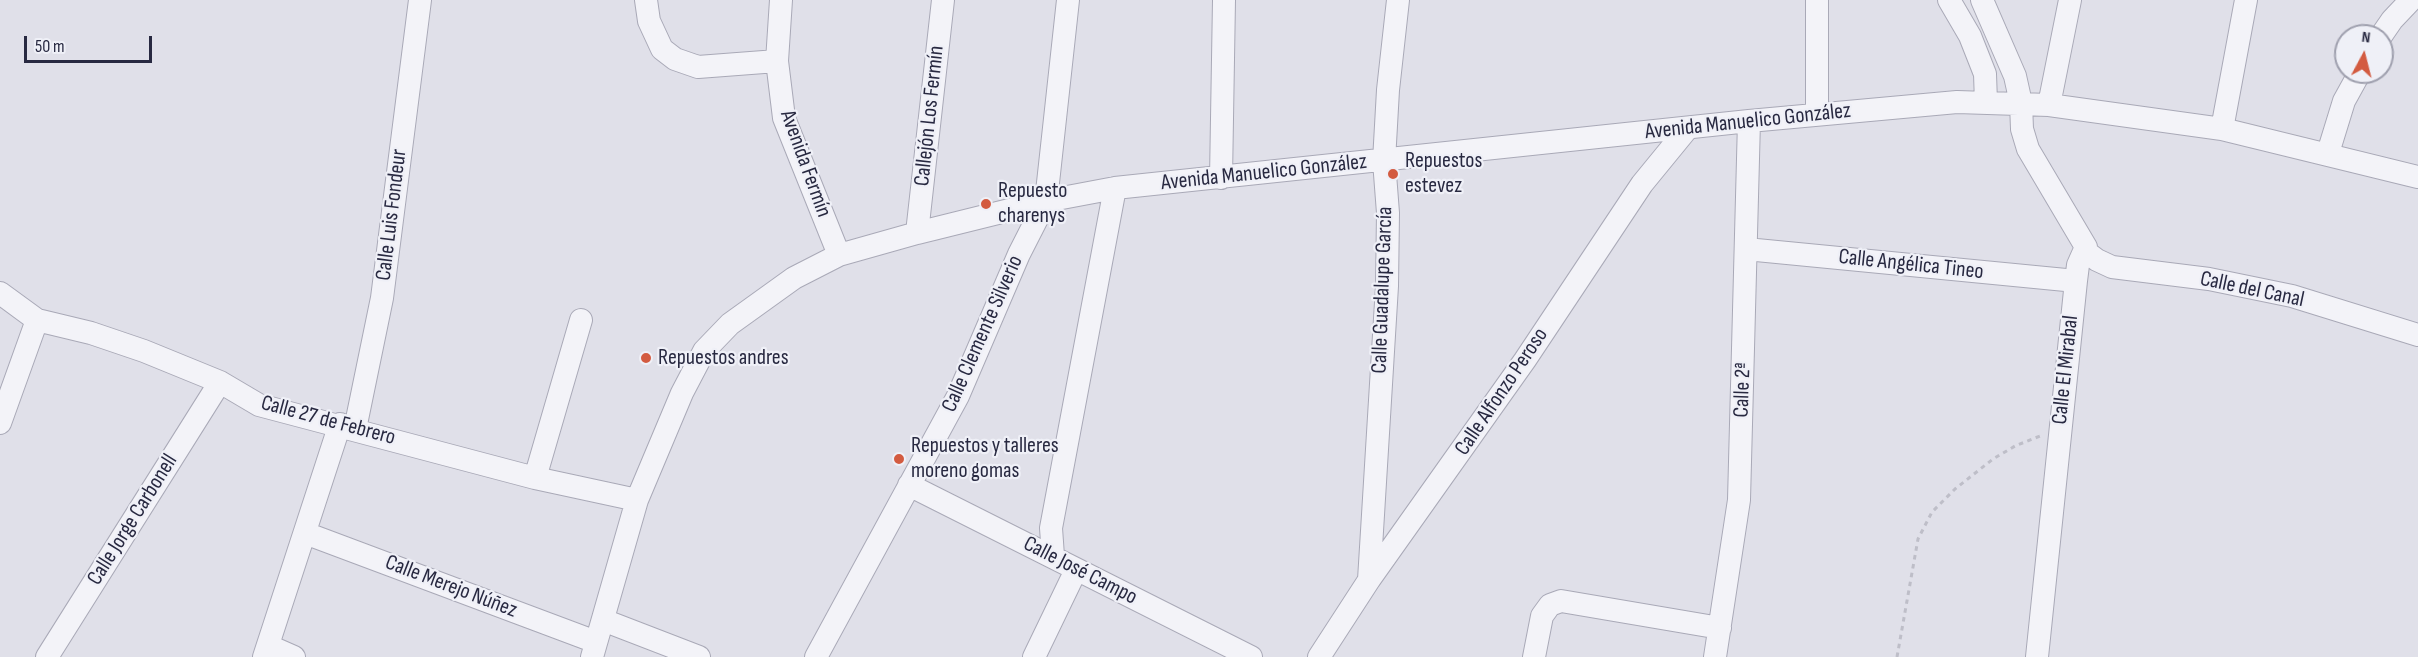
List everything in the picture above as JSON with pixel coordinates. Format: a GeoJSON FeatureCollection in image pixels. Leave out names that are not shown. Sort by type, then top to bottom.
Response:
{"type":"FeatureCollection","features":[{"type":"Feature","properties":{"kind":"street","name":"Calle Luis Fondeur"},"geometry":{"type":"LineString","coordinates":[[267,651],[305,533],[347,426],[382,298],[420,0]]}},
{"type":"Feature","properties":{"kind":"street"},"geometry":{"type":"LineString","coordinates":[[646,0],[649,21],[662,49],[675,59],[698,67],[777,61]]}},
{"type":"Feature","properties":{"kind":"street","name":"Avenida Fermín"},"geometry":{"type":"LineString","coordinates":[[781,0],[777,61],[784,118],[839,255]]}},
{"type":"Feature","properties":{"kind":"street","name":"Callejón Los Fermín"},"geometry":{"type":"LineString","coordinates":[[917,233],[943,0]]}},
{"type":"Feature","properties":{"kind":"street"},"geometry":{"type":"LineString","coordinates":[[1046,201],[1068,0]]}},
{"type":"Feature","properties":{"kind":"street"},"geometry":{"type":"LineString","coordinates":[[1221,178],[1224,0]]}},
{"type":"Feature","properties":{"kind":"street","name":"Calle Guadalupe García"},"geometry":{"type":"LineString","coordinates":[[1370,580],[1388,286],[1388,213],[1384,161],[1388,90],[1398,0]]}},
{"type":"Feature","properties":{"kind":"street"},"geometry":{"type":"LineString","coordinates":[[1817,0],[1817,114]]}},
{"type":"Feature","properties":{"kind":"street"},"geometry":{"type":"LineString","coordinates":[[1949,0],[1970,36],[1985,74],[1986,102]]}},
{"type":"Feature","properties":{"kind":"street"},"geometry":{"type":"LineString","coordinates":[[1982,0],[2015,76],[2021,103],[2022,129],[2028,149],[2083,239],[2085,251]]}},
{"type":"Feature","properties":{"kind":"street"},"geometry":{"type":"LineString","coordinates":[[2049,105],[2070,0]]}},
{"type":"Feature","properties":{"kind":"street"},"geometry":{"type":"LineString","coordinates":[[2222,129],[2246,0]]}},
{"type":"Feature","properties":{"kind":"street"},"geometry":{"type":"LineString","coordinates":[[2389,24],[2411,0]]}},
{"type":"Feature","properties":{"kind":"street"},"geometry":{"type":"LineString","coordinates":[[2328,153],[2344,101],[2353,84]]}},
{"type":"Feature","properties":{"kind":"street","name":"Avenida Manuelico González"},"geometry":{"type":"LineString","coordinates":[[594,649],[637,500],[682,393],[704,351],[730,324],[794,278],[839,255],[917,233],[1046,201],[1115,188],[1817,114],[1986,102],[2049,105],[2222,129],[2328,153],[2418,177]]}},
{"type":"Feature","properties":{"kind":"street","name":"Calle 2ª"},"geometry":{"type":"LineString","coordinates":[[1715,657],[1738,500],[1749,121]]}},
{"type":"Feature","properties":{"kind":"street","name":"Calle Alfonzo Peroso"},"geometry":{"type":"LineString","coordinates":[[1319,657],[1370,580],[1433,494],[1642,184],[1687,129]]}},
{"type":"Feature","properties":{"kind":"street"},"geometry":{"type":"LineString","coordinates":[[1053,556],[1051,528],[1115,188]]}},
{"type":"Feature","properties":{"kind":"street","name":"Calle Clemente Silverio"},"geometry":{"type":"LineString","coordinates":[[816,657],[958,396],[1019,254],[1046,201]]}},
{"type":"Feature","properties":{"kind":"street","name":"Calle Angélica Tineo"},"geometry":{"type":"LineString","coordinates":[[1746,249],[2076,281]]}},
{"type":"Feature","properties":{"kind":"street","name":"Calle El Mirabal"},"geometry":{"type":"LineString","coordinates":[[2037,657],[2078,261],[2085,251]]}},
{"type":"Feature","properties":{"kind":"street","name":"Calle del Canal"},"geometry":{"type":"LineString","coordinates":[[2085,251],[2112,267],[2209,279],[2292,296],[2418,335]]}},
{"type":"Feature","properties":{"kind":"street","name":"Calle 27 de Febrero"},"geometry":{"type":"LineString","coordinates":[[0,293],[37,320],[91,333],[144,351],[220,382],[259,405],[300,417],[347,426],[535,477],[637,500]]}},
{"type":"Feature","properties":{"kind":"street"},"geometry":{"type":"LineString","coordinates":[[0,423],[37,320]]}},
{"type":"Feature","properties":{"kind":"street"},"geometry":{"type":"LineString","coordinates":[[535,477],[581,320]]}},
{"type":"Feature","properties":{"kind":"street","name":"Calle Jorge Carbonell"},"geometry":{"type":"LineString","coordinates":[[47,657],[220,382]]}},
{"type":"Feature","properties":{"kind":"street","name":"Calle José Campo"},"geometry":{"type":"LineString","coordinates":[[909,486],[1251,657]]}},
{"type":"Feature","properties":{"kind":"street","name":"Calle Merejo Núñez"},"geometry":{"type":"LineString","coordinates":[[305,533],[594,649]]}},
{"type":"Feature","properties":{"kind":"street"},"geometry":{"type":"LineString","coordinates":[[1034,657],[1076,570]]}},
{"type":"Feature","properties":{"kind":"street"},"geometry":{"type":"LineString","coordinates":[[1534,657],[1542,616],[1550,605],[1561,601],[1720,628]]}},
{"type":"Feature","properties":{"kind":"street"},"geometry":{"type":"LineString","coordinates":[[603,620],[699,657]]}},
{"type":"Feature","properties":{"kind":"street"},"geometry":{"type":"LineString","coordinates":[[267,651],[294,657]]}},
{"type":"Feature","properties":{"kind":"path"},"geometry":{"type":"LineString","coordinates":[[1897,657],[1918,539],[1932,512],[1955,489],[2015,446],[2038,436],[2060,435]]}},
{"type":"Feature","properties":{"kind":"place","name":"Repuestos estevez"},"geometry":{"type":"Point","coordinates":[1393,174]}},
{"type":"Feature","properties":{"kind":"place","name":"Repuesto charenys"},"geometry":{"type":"Point","coordinates":[986,204]}},
{"type":"Feature","properties":{"kind":"place","name":"Repuestos andres"},"geometry":{"type":"Point","coordinates":[646,358]}},
{"type":"Feature","properties":{"kind":"place","name":"Repuestos y talleres moreno gomas"},"geometry":{"type":"Point","coordinates":[899,459]}}]}
